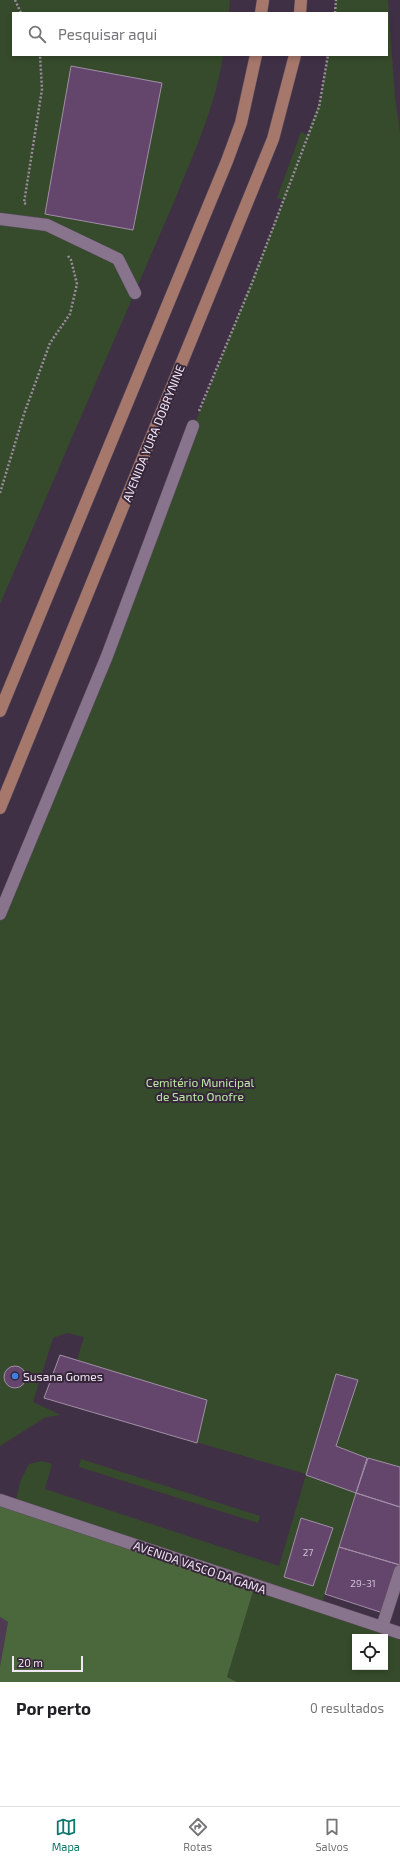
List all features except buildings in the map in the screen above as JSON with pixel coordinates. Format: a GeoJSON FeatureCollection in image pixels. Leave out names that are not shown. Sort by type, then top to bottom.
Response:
{"type":"FeatureCollection","features":[{"type":"Feature","properties":{"kind":"main road"},"geometry":{"type":"LineString","coordinates":[[261,12],[263,0]]}},
{"type":"Feature","properties":{"kind":"main road"},"geometry":{"type":"LineString","coordinates":[[300,12],[301,0]]}},
{"type":"Feature","properties":{"kind":"main road"},"geometry":{"type":"LineString","coordinates":[[0,711],[227,161],[241,123],[256,56]]}},
{"type":"Feature","properties":{"kind":"main road","name":"AVENIDA YURA DOBRYNINE"},"geometry":{"type":"LineString","coordinates":[[0,808],[273,139],[294,56]]}},
{"type":"Feature","properties":{"kind":"street"},"geometry":{"type":"LineString","coordinates":[[0,219],[47,225],[118,259],[135,293]]}},
{"type":"Feature","properties":{"kind":"street"},"geometry":{"type":"LineString","coordinates":[[0,914],[107,656],[193,426]]}},
{"type":"Feature","properties":{"kind":"street","name":"AVENIDA VASCO DA GAMA"},"geometry":{"type":"LineString","coordinates":[[0,1500],[400,1633]]}},
{"type":"Feature","properties":{"kind":"street"},"geometry":{"type":"LineString","coordinates":[[382,1627],[400,1571]]}},
{"type":"Feature","properties":{"kind":"path"},"geometry":{"type":"LineString","coordinates":[[15,0],[21,12]]}},
{"type":"Feature","properties":{"kind":"path"},"geometry":{"type":"LineString","coordinates":[[335,12],[336,0]]}},
{"type":"Feature","properties":{"kind":"path"},"geometry":{"type":"LineString","coordinates":[[40,56],[42,89],[24,203],[47,225]]}},
{"type":"Feature","properties":{"kind":"path"},"geometry":{"type":"LineString","coordinates":[[193,426],[254,277],[318,106],[328,56]]}},
{"type":"Feature","properties":{"kind":"path"},"geometry":{"type":"LineString","coordinates":[[0,493],[24,414],[50,343],[70,314],[77,284],[71,260],[67,254]]}},
{"type":"Feature","properties":{"kind":"shaded area"},"geometry":{"type":"Polygon","coordinates":[[[0,1617],[8,1622],[0,1666],[0,1617]]]}},
{"type":"Feature","properties":{"kind":"green space"},"geometry":{"type":"Polygon","coordinates":[[[0,0],[230,0],[229,12],[12,12],[12,56],[223,56],[220,73],[210,109],[176,197],[0,604],[0,0]]]}},
{"type":"Feature","properties":{"kind":"green space","name":"Cemitério Municipal de Santo Onofre"},"geometry":{"type":"Polygon","coordinates":[[[336,0],[388,0],[395,98],[400,133],[400,1467],[367,1458],[336,1446],[358,1380],[336,1374],[306,1474],[44,1398],[60,1355],[77,1360],[84,1337],[67,1333],[53,1338],[33,1402],[61,1415],[46,1417],[0,1446],[0,914],[278,214],[283,200],[277,198],[301,132],[307,135],[320,100],[328,56],[388,56],[388,12],[334,12],[336,0]]]}},
{"type":"Feature","properties":{"kind":"green space"},"geometry":{"type":"Polygon","coordinates":[[[81,1459],[260,1516],[258,1523],[79,1467],[81,1459]]]}},
{"type":"Feature","properties":{"kind":"green space"},"geometry":{"type":"Polygon","coordinates":[[[42,1461],[52,1464],[45,1489],[279,1566],[306,1475],[356,1493],[321,1607],[400,1633],[400,1682],[237,1682],[227,1677],[255,1585],[15,1505],[20,1482],[29,1464],[42,1461]]]}},
{"type":"Feature","properties":{"kind":"green space"},"geometry":{"type":"Polygon","coordinates":[[[0,1500],[255,1585],[227,1677],[237,1682],[0,1682],[0,1666],[8,1622],[0,1617],[0,1500]]]}},
{"type":"Feature","properties":{"kind":"place","name":"Susana Gomes"},"geometry":{"type":"Point","coordinates":[15,1376]}}]}
